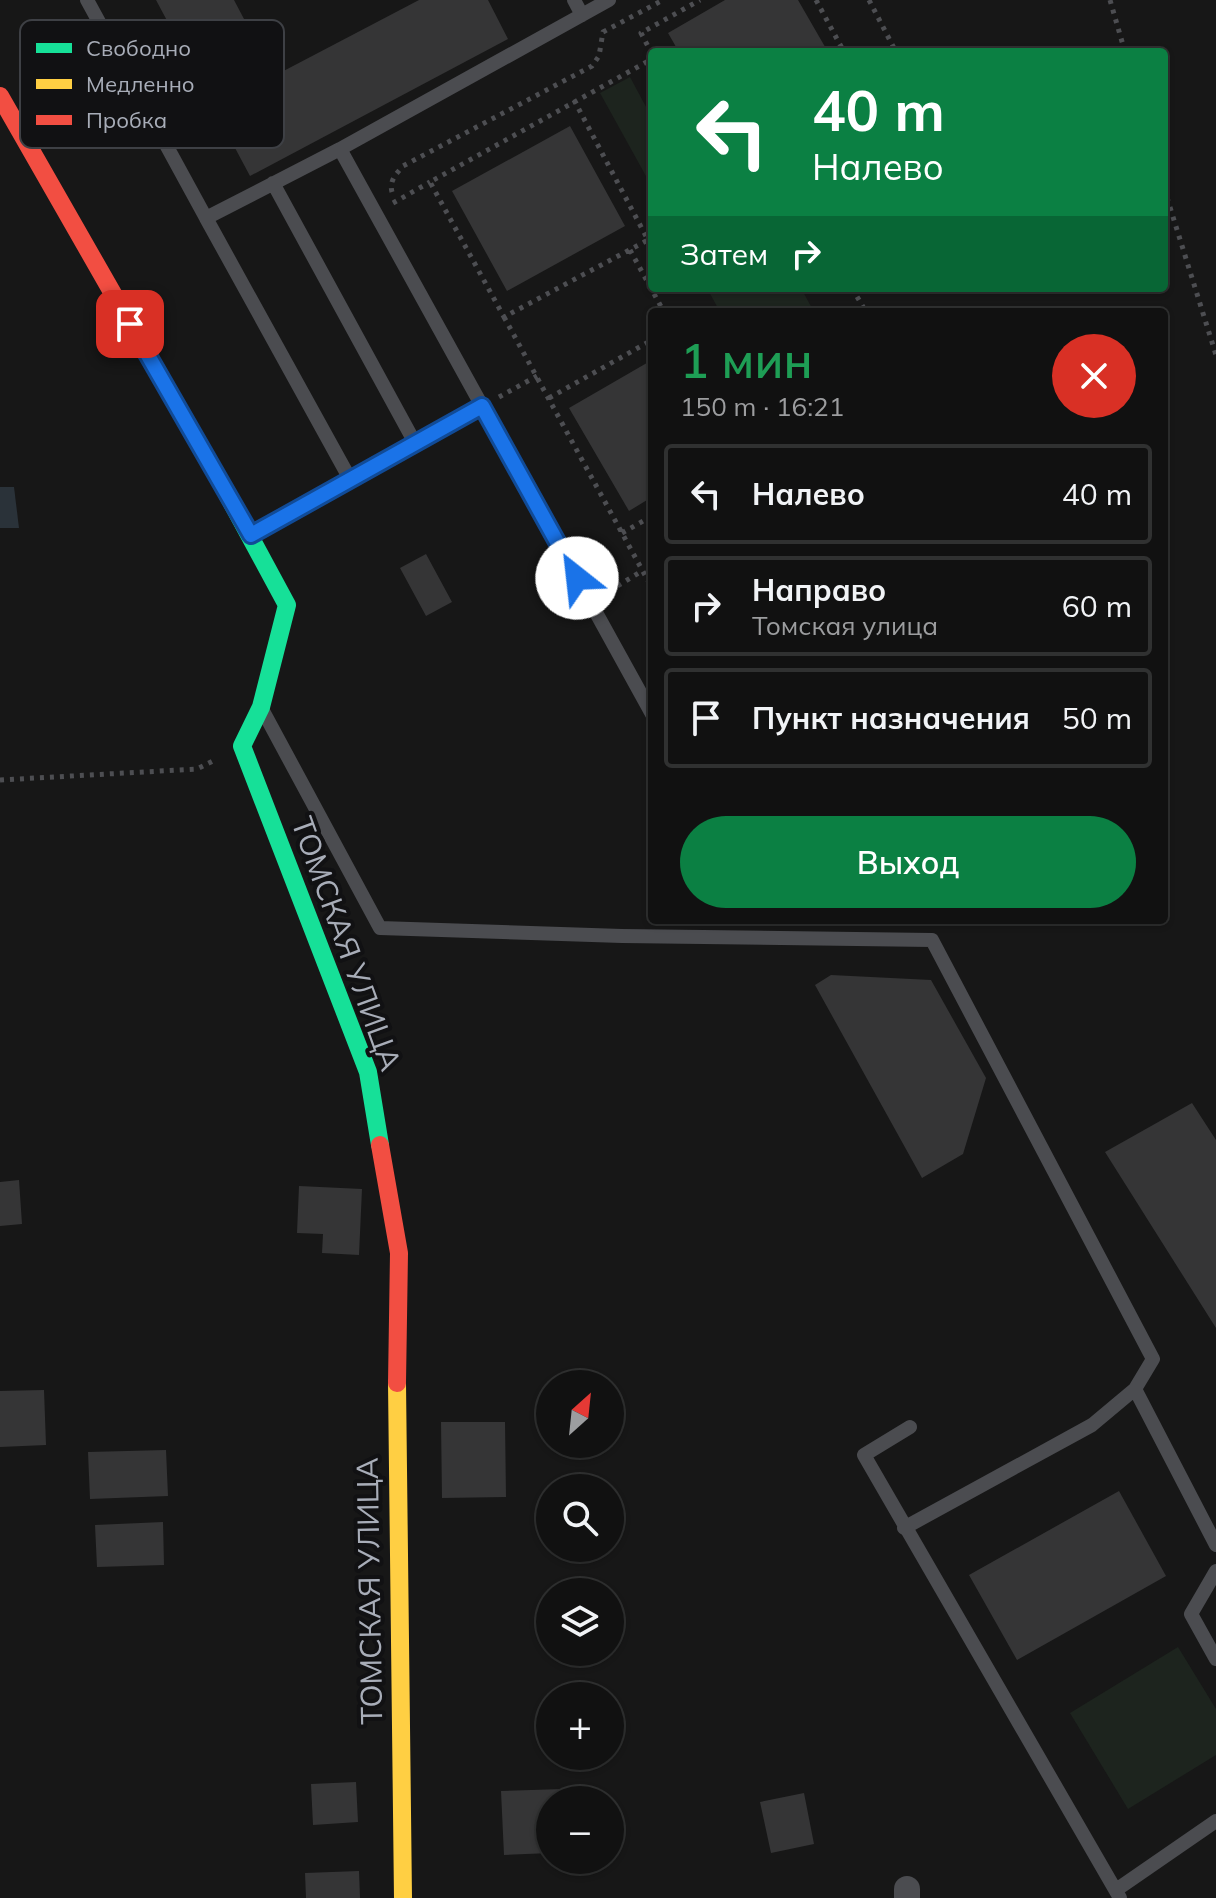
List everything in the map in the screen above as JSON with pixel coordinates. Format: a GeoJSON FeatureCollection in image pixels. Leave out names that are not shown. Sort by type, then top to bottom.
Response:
{"type":"FeatureCollection","features":[{"type":"Feature","properties":{"kind":"street"},"geometry":{"type":"LineString","coordinates":[[0,96],[20,131]]}},
{"type":"Feature","properties":{"kind":"street"},"geometry":{"type":"LineString","coordinates":[[30,148],[251,535],[287,605],[261,707],[242,746]]}},
{"type":"Feature","properties":{"kind":"street","name":"ТОМСКАЯ УЛИЦА"},"geometry":{"type":"LineString","coordinates":[[242,746],[368,1072],[399,1253],[396,1482],[403,1898]]}},
{"type":"Feature","properties":{"kind":"lane"},"geometry":{"type":"LineString","coordinates":[[87,0],[98,20]]}},
{"type":"Feature","properties":{"kind":"lane"},"geometry":{"type":"LineString","coordinates":[[574,0],[582,15]]}},
{"type":"Feature","properties":{"kind":"lane"},"geometry":{"type":"LineString","coordinates":[[206,218],[340,149],[609,0]]}},
{"type":"Feature","properties":{"kind":"lane"},"geometry":{"type":"LineString","coordinates":[[168,148],[350,479]]}},
{"type":"Feature","properties":{"kind":"lane"},"geometry":{"type":"LineString","coordinates":[[340,149],[648,707]]}},
{"type":"Feature","properties":{"kind":"lane"},"geometry":{"type":"LineString","coordinates":[[273,183],[415,443]]}},
{"type":"Feature","properties":{"kind":"lane"},"geometry":{"type":"LineString","coordinates":[[251,535],[482,406]]}},
{"type":"Feature","properties":{"kind":"lane"},"geometry":{"type":"LineString","coordinates":[[261,707],[380,928],[622,936],[932,940],[1153,1359],[1135,1389],[1092,1425],[904,1528]]}},
{"type":"Feature","properties":{"kind":"lane"},"geometry":{"type":"LineString","coordinates":[[1135,1389],[1216,1545]]}},
{"type":"Feature","properties":{"kind":"lane"},"geometry":{"type":"LineString","coordinates":[[910,1427],[864,1455],[1118,1894],[1216,1821]]}},
{"type":"Feature","properties":{"kind":"lane"},"geometry":{"type":"LineString","coordinates":[[1216,1571],[1191,1614],[1216,1659]]}},
{"type":"Feature","properties":{"kind":"path"},"geometry":{"type":"LineString","coordinates":[[402,216],[394,202],[390,185],[403,166],[592,66],[599,56],[603,32],[663,0]]}},
{"type":"Feature","properties":{"kind":"path"},"geometry":{"type":"LineString","coordinates":[[648,48],[641,33],[700,0]]}},
{"type":"Feature","properties":{"kind":"path"},"geometry":{"type":"LineString","coordinates":[[816,0],[842,48]]}},
{"type":"Feature","properties":{"kind":"path"},"geometry":{"type":"LineString","coordinates":[[869,0],[894,48]]}},
{"type":"Feature","properties":{"kind":"path"},"geometry":{"type":"LineString","coordinates":[[1110,0],[1124,48]]}},
{"type":"Feature","properties":{"kind":"path"},"geometry":{"type":"LineString","coordinates":[[375,212],[648,58]]}},
{"type":"Feature","properties":{"kind":"path"},"geometry":{"type":"LineString","coordinates":[[504,317],[648,240],[574,100]]}},
{"type":"Feature","properties":{"kind":"path"},"geometry":{"type":"LineString","coordinates":[[430,182],[648,581]]}},
{"type":"Feature","properties":{"kind":"path"},"geometry":{"type":"LineString","coordinates":[[1168,201],[1216,355]]}},
{"type":"Feature","properties":{"kind":"path"},"geometry":{"type":"LineString","coordinates":[[630,250],[648,283]]}},
{"type":"Feature","properties":{"kind":"path"},"geometry":{"type":"LineString","coordinates":[[549,398],[648,342]]}},
{"type":"Feature","properties":{"kind":"path"},"geometry":{"type":"LineString","coordinates":[[482,406],[537,376]]}},
{"type":"Feature","properties":{"kind":"path"},"geometry":{"type":"LineString","coordinates":[[493,382],[508,410]]}},
{"type":"Feature","properties":{"kind":"path"},"geometry":{"type":"LineString","coordinates":[[622,533],[648,518]]}},
{"type":"Feature","properties":{"kind":"path"},"geometry":{"type":"LineString","coordinates":[[590,602],[642,571]]}},
{"type":"Feature","properties":{"kind":"path"},"geometry":{"type":"LineString","coordinates":[[600,578],[615,606]]}},
{"type":"Feature","properties":{"kind":"path"},"geometry":{"type":"LineString","coordinates":[[0,780],[197,769],[242,746]]}},
{"type":"Feature","properties":{"kind":"shaded area"},"geometry":{"type":"Polygon","coordinates":[[[630,77],[648,111],[648,180],[600,93],[630,77]]]}},
{"type":"Feature","properties":{"kind":"shaded area"},"geometry":{"type":"Polygon","coordinates":[[[709,292],[803,292],[812,308],[718,308],[709,292]]]}},
{"type":"Feature","properties":{"kind":"shaded area"},"geometry":{"type":"Polygon","coordinates":[[[0,487],[14,487],[19,528],[0,528],[0,487]]]}},
{"type":"Feature","properties":{"kind":"shaded area"},"geometry":{"type":"Polygon","coordinates":[[[1178,1647],[1216,1709],[1216,1755],[1128,1809],[1070,1713],[1178,1647]]]}},
{"type":"Feature","properties":{"kind":"building"},"geometry":{"type":"Polygon","coordinates":[[[156,0],[234,0],[245,20],[167,20],[156,0]]]}},
{"type":"Feature","properties":{"kind":"building"},"geometry":{"type":"Polygon","coordinates":[[[419,0],[488,0],[508,39],[250,176],[235,148],[284,148],[284,71],[419,0]]]}},
{"type":"Feature","properties":{"kind":"building"},"geometry":{"type":"Polygon","coordinates":[[[725,0],[798,0],[826,48],[677,48],[668,33],[725,0]]]}},
{"type":"Feature","properties":{"kind":"building"},"geometry":{"type":"Polygon","coordinates":[[[570,126],[625,226],[507,291],[452,191],[570,126]]]}},
{"type":"Feature","properties":{"kind":"building"},"geometry":{"type":"Polygon","coordinates":[[[648,362],[648,499],[629,511],[569,408],[648,362]]]}},
{"type":"Feature","properties":{"kind":"building"},"geometry":{"type":"Polygon","coordinates":[[[426,554],[452,602],[426,616],[400,568],[426,554]]]}},
{"type":"Feature","properties":{"kind":"building"},"geometry":{"type":"Polygon","coordinates":[[[831,975],[931,980],[986,1078],[963,1154],[922,1178],[815,985],[831,975]]]}},
{"type":"Feature","properties":{"kind":"building"},"geometry":{"type":"Polygon","coordinates":[[[1192,1103],[1216,1140],[1216,1328],[1105,1152],[1192,1103]]]}},
{"type":"Feature","properties":{"kind":"building"},"geometry":{"type":"Polygon","coordinates":[[[19,1180],[22,1224],[0,1226],[0,1182],[19,1180]]]}},
{"type":"Feature","properties":{"kind":"building"},"geometry":{"type":"Polygon","coordinates":[[[299,1186],[362,1189],[359,1255],[322,1253],[323,1234],[297,1233],[299,1186]]]}},
{"type":"Feature","properties":{"kind":"building"},"geometry":{"type":"Polygon","coordinates":[[[44,1390],[46,1445],[0,1447],[0,1391],[44,1390]]]}},
{"type":"Feature","properties":{"kind":"building"},"geometry":{"type":"Polygon","coordinates":[[[441,1422],[505,1422],[506,1497],[442,1498],[441,1422]]]}},
{"type":"Feature","properties":{"kind":"building"},"geometry":{"type":"Polygon","coordinates":[[[166,1450],[168,1496],[90,1499],[88,1452],[166,1450]]]}},
{"type":"Feature","properties":{"kind":"building"},"geometry":{"type":"Polygon","coordinates":[[[1119,1491],[1166,1576],[1017,1660],[969,1575],[1119,1491]]]}},
{"type":"Feature","properties":{"kind":"building"},"geometry":{"type":"Polygon","coordinates":[[[163,1522],[164,1565],[97,1567],[95,1525],[163,1522]]]}},
{"type":"Feature","properties":{"kind":"building"},"geometry":{"type":"Polygon","coordinates":[[[356,1782],[358,1822],[313,1825],[311,1784],[356,1782]]]}},
{"type":"Feature","properties":{"kind":"building"},"geometry":{"type":"Polygon","coordinates":[[[536,1790],[536,1854],[504,1855],[501,1791],[536,1790]]]}},
{"type":"Feature","properties":{"kind":"building"},"geometry":{"type":"Polygon","coordinates":[[[804,1793],[814,1844],[771,1853],[760,1802],[804,1793]]]}},
{"type":"Feature","properties":{"kind":"building"},"geometry":{"type":"Polygon","coordinates":[[[359,1871],[360,1898],[306,1898],[305,1873],[359,1871]]]}},
{"type":"Feature","properties":{"kind":"traffic: fast"},"geometry":{"type":"LineString","coordinates":[[220,481],[287,605],[261,707],[242,746],[368,1072],[380,1145]]}},
{"type":"Feature","properties":{"kind":"traffic: slow"},"geometry":{"type":"LineString","coordinates":[[397,1383],[403,1898]]}},
{"type":"Feature","properties":{"kind":"traffic: jam"},"geometry":{"type":"LineString","coordinates":[[0,96],[20,131]]}},
{"type":"Feature","properties":{"kind":"traffic: jam"},"geometry":{"type":"LineString","coordinates":[[30,148],[220,481]]}},
{"type":"Feature","properties":{"kind":"traffic: jam"},"geometry":{"type":"LineString","coordinates":[[380,1145],[399,1253],[397,1383]]}},
{"type":"Feature","properties":{"kind":"route"},"geometry":{"type":"LineString","coordinates":[[130,324],[251,535],[482,406],[577,578]]}}]}
